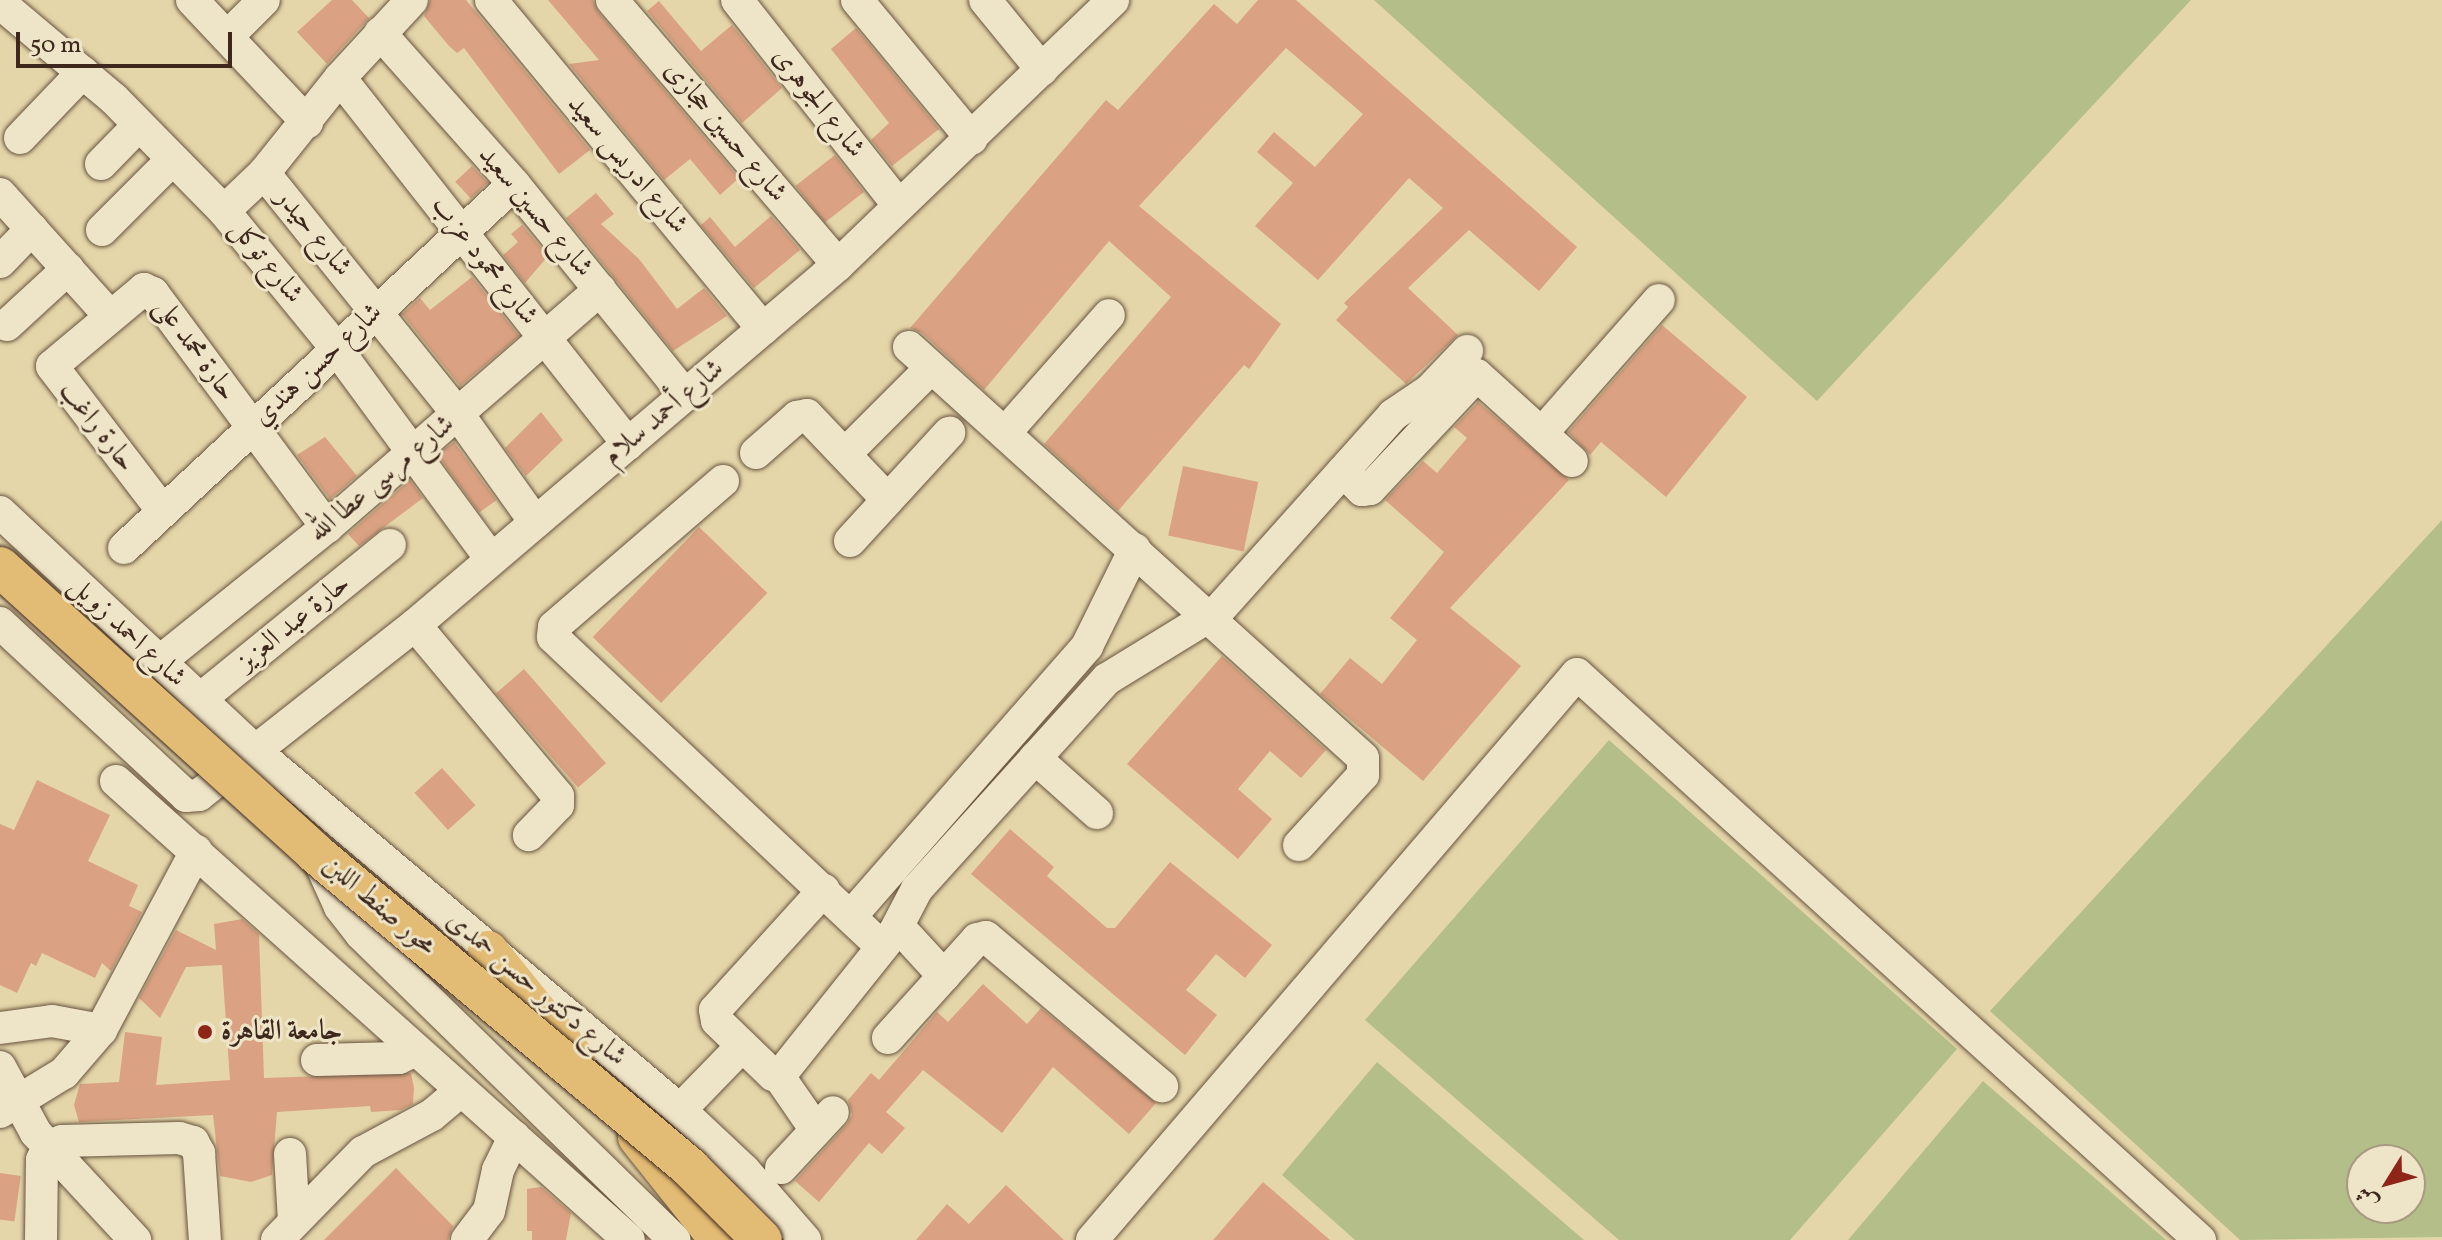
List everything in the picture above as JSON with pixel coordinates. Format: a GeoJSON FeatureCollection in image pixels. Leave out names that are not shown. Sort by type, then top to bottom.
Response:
{"type":"FeatureCollection","features":[{"type":"Feature","properties":{"kind":"main road","name":"محور صفط اللبن"},"geometry":{"type":"LineString","coordinates":[[0,567],[315,853],[606,1094],[762,1240]]}},
{"type":"Feature","properties":{"kind":"main road"},"geometry":{"type":"LineString","coordinates":[[488,951],[720,1240]]}},
{"type":"Feature","properties":{"kind":"street"},"geometry":{"type":"LineString","coordinates":[[192,0],[307,122]]}},
{"type":"Feature","properties":{"kind":"street"},"geometry":{"type":"LineString","coordinates":[[227,37],[264,0]]}},
{"type":"Feature","properties":{"kind":"street"},"geometry":{"type":"LineString","coordinates":[[224,211],[264,173],[340,78],[412,0]]}},
{"type":"Feature","properties":{"kind":"street","name":"شارع ادريس سعيد"},"geometry":{"type":"LineString","coordinates":[[491,0],[763,329]]}},
{"type":"Feature","properties":{"kind":"street","name":"شارع حسين حجازى"},"geometry":{"type":"LineString","coordinates":[[612,0],[838,265]]}},
{"type":"Feature","properties":{"kind":"street","name":"شارع الجوهرى"},"geometry":{"type":"LineString","coordinates":[[737,0],[899,206]]}},
{"type":"Feature","properties":{"kind":"street"},"geometry":{"type":"LineString","coordinates":[[857,0],[972,139]]}},
{"type":"Feature","properties":{"kind":"street"},"geometry":{"type":"LineString","coordinates":[[985,0],[1042,70]]}},
{"type":"Feature","properties":{"kind":"street","name":"شارع أحمد سلام"},"geometry":{"type":"LineString","coordinates":[[0,623],[191,798],[415,625],[838,265],[1113,0]]}},
{"type":"Feature","properties":{"kind":"street","name":"شارع توكل"},"geometry":{"type":"LineString","coordinates":[[0,3],[83,72],[224,211],[336,348],[491,559]]}},
{"type":"Feature","properties":{"kind":"street","name":"شارع حسين سعيد"},"geometry":{"type":"LineString","coordinates":[[380,33],[514,184],[685,395]]}},
{"type":"Feature","properties":{"kind":"street"},"geometry":{"type":"LineString","coordinates":[[20,138],[83,72]]}},
{"type":"Feature","properties":{"kind":"street","name":"شارع محمود عزب"},"geometry":{"type":"LineString","coordinates":[[340,78],[628,444]]}},
{"type":"Feature","properties":{"kind":"street"},"geometry":{"type":"LineString","coordinates":[[101,164],[139,125]]}},
{"type":"Feature","properties":{"kind":"street"},"geometry":{"type":"LineString","coordinates":[[102,230],[173,159]]}},
{"type":"Feature","properties":{"kind":"street","name":"شارع حيدر"},"geometry":{"type":"LineString","coordinates":[[264,173],[458,414],[535,522]]}},
{"type":"Feature","properties":{"kind":"street","name":"شارع حسن هندي"},"geometry":{"type":"LineString","coordinates":[[124,548],[514,184]]}},
{"type":"Feature","properties":{"kind":"street"},"geometry":{"type":"LineString","coordinates":[[0,194],[108,314]]}},
{"type":"Feature","properties":{"kind":"street"},"geometry":{"type":"LineString","coordinates":[[0,262],[32,229]]}},
{"type":"Feature","properties":{"kind":"street"},"geometry":{"type":"LineString","coordinates":[[7,325],[68,269]]}},
{"type":"Feature","properties":{"kind":"street","name":"حارة محمد على"},"geometry":{"type":"LineString","coordinates":[[108,314],[140,290],[150,290],[327,527]]}},
{"type":"Feature","properties":{"kind":"street","name":"شارع مرسى عطا الله"},"geometry":{"type":"LineString","coordinates":[[159,662],[327,527],[600,290]]}},
{"type":"Feature","properties":{"kind":"street"},"geometry":{"type":"LineString","coordinates":[[1542,433],[1659,300]]}},
{"type":"Feature","properties":{"kind":"street","name":"حارة راغب"},"geometry":{"type":"LineString","coordinates":[[108,314],[52,366],[162,510]]}},
{"type":"Feature","properties":{"kind":"street"},"geometry":{"type":"LineString","coordinates":[[1005,433],[1109,315]]}},
{"type":"Feature","properties":{"kind":"street"},"geometry":{"type":"LineString","coordinates":[[778,1075],[890,936],[917,889],[1114,673],[1210,618],[1397,411],[1430,390],[1467,351]]}},
{"type":"Feature","properties":{"kind":"street"},"geometry":{"type":"LineString","coordinates":[[845,454],[920,358],[1135,549],[1364,762],[1363,775],[1299,845]]}},
{"type":"Feature","properties":{"kind":"street"},"geometry":{"type":"LineString","coordinates":[[1343,471],[1362,490],[1370,489],[1477,375],[1572,461]]}},
{"type":"Feature","properties":{"kind":"street"},"geometry":{"type":"LineString","coordinates":[[756,453],[802,415],[811,418],[888,500]]}},
{"type":"Feature","properties":{"kind":"street"},"geometry":{"type":"LineString","coordinates":[[850,541],[949,433]]}},
{"type":"Feature","properties":{"kind":"street"},"geometry":{"type":"LineString","coordinates":[[723,481],[554,627],[553,637],[851,916],[890,936],[944,976]]}},
{"type":"Feature","properties":{"kind":"street","name":"شارع احمد زويل"},"geometry":{"type":"LineString","coordinates":[[0,512],[255,751]]}},
{"type":"Feature","properties":{"kind":"street","name":"حارة عبد العزيز"},"geometry":{"type":"LineString","coordinates":[[199,700],[390,545]]}},
{"type":"Feature","properties":{"kind":"street"},"geometry":{"type":"LineString","coordinates":[[851,916],[1087,646],[1135,549]]}},
{"type":"Feature","properties":{"kind":"street"},"geometry":{"type":"LineString","coordinates":[[415,625],[558,796],[558,805],[529,835]]}},
{"type":"Feature","properties":{"kind":"street"},"geometry":{"type":"LineString","coordinates":[[1087,646],[1114,673]]}},
{"type":"Feature","properties":{"kind":"street"},"geometry":{"type":"LineString","coordinates":[[1092,1240],[1577,674],[2200,1240]]}},
{"type":"Feature","properties":{"kind":"street","name":"شارع دكتور حسن حمدى"},"geometry":{"type":"LineString","coordinates":[[255,751],[488,951],[680,1110],[744,1170],[805,1240]]}},
{"type":"Feature","properties":{"kind":"street"},"geometry":{"type":"LineString","coordinates":[[1035,758],[1097,813]]}},
{"type":"Feature","properties":{"kind":"street"},"geometry":{"type":"LineString","coordinates":[[116,781],[414,1051],[629,1240]]}},
{"type":"Feature","properties":{"kind":"street"},"geometry":{"type":"LineString","coordinates":[[8,1106],[64,1073],[101,1030],[196,851]]}},
{"type":"Feature","properties":{"kind":"street"},"geometry":{"type":"LineString","coordinates":[[315,853],[340,907],[361,934],[675,1240]]}},
{"type":"Feature","properties":{"kind":"street"},"geometry":{"type":"LineString","coordinates":[[781,1168],[824,1121],[778,1075],[770,1074],[717,1021],[715,1010],[824,890]]}},
{"type":"Feature","properties":{"kind":"street"},"geometry":{"type":"LineString","coordinates":[[888,1038],[977,939],[995,940],[1162,1086]]}},
{"type":"Feature","properties":{"kind":"street"},"geometry":{"type":"LineString","coordinates":[[0,1028],[52,1021],[101,1030]]}},
{"type":"Feature","properties":{"kind":"street"},"geometry":{"type":"LineString","coordinates":[[680,1110],[742,1046]]}},
{"type":"Feature","properties":{"kind":"street"},"geometry":{"type":"LineString","coordinates":[[317,1060],[399,1058],[414,1051]]}},
{"type":"Feature","properties":{"kind":"street"},"geometry":{"type":"LineString","coordinates":[[0,1067],[8,1106],[135,1240]]}},
{"type":"Feature","properties":{"kind":"street"},"geometry":{"type":"LineString","coordinates":[[286,1231],[363,1152],[432,1115],[461,1091]]}},
{"type":"Feature","properties":{"kind":"street"},"geometry":{"type":"LineString","coordinates":[[467,1240],[489,1211],[495,1180],[514,1137]]}},
{"type":"Feature","properties":{"kind":"street"},"geometry":{"type":"LineString","coordinates":[[41,1240],[42,1160],[48,1147],[62,1141],[193,1142],[199,1153],[205,1240]]}},
{"type":"Feature","properties":{"kind":"street"},"geometry":{"type":"LineString","coordinates":[[286,1231],[290,1154]]}},
{"type":"Feature","properties":{"kind":"green space"},"geometry":{"type":"Polygon","coordinates":[[[1374,0],[2191,0],[1817,401],[1374,0]]]}},
{"type":"Feature","properties":{"kind":"green space"},"geometry":{"type":"Polygon","coordinates":[[[2442,520],[2442,1237],[2240,1240],[1990,1011],[2442,520]]]}},
{"type":"Feature","properties":{"kind":"green space"},"geometry":{"type":"Polygon","coordinates":[[[1609,740],[1957,1049],[1790,1240],[1619,1240],[1365,1020],[1609,740]]]}},
{"type":"Feature","properties":{"kind":"green space"},"geometry":{"type":"Polygon","coordinates":[[[1377,1062],[1584,1240],[1355,1240],[1282,1175],[1377,1062]]]}},
{"type":"Feature","properties":{"kind":"green space"},"geometry":{"type":"Polygon","coordinates":[[[1983,1081],[2166,1240],[1848,1240],[1983,1081]]]}},
{"type":"Feature","properties":{"kind":"building"},"geometry":{"type":"Polygon","coordinates":[[[332,0],[352,0],[369,18],[327,64],[297,32],[332,0]]]}},
{"type":"Feature","properties":{"kind":"building"},"geometry":{"type":"Polygon","coordinates":[[[430,0],[466,0],[590,150],[559,174],[464,48],[457,53],[424,16],[430,0]]]}},
{"type":"Feature","properties":{"kind":"building"},"geometry":{"type":"Polygon","coordinates":[[[548,0],[593,0],[598,12],[739,178],[720,195],[690,159],[664,180],[569,64],[599,60],[548,0]]]}},
{"type":"Feature","properties":{"kind":"building"},"geometry":{"type":"Polygon","coordinates":[[[1258,0],[1296,0],[1577,247],[1539,291],[1469,230],[1408,288],[1458,335],[1406,384],[1336,320],[1348,307],[1344,303],[1443,208],[1409,178],[1318,280],[1255,226],[1293,183],[1257,152],[1274,132],[1315,167],[1363,114],[1286,48],[1139,206],[1281,324],[1249,369],[1244,365],[1118,511],[1044,444],[1171,297],[1109,241],[984,390],[922,333],[910,328],[1106,100],[1118,110],[1214,4],[1237,24],[1258,0]]]}},
{"type":"Feature","properties":{"kind":"building"},"geometry":{"type":"Polygon","coordinates":[[[659,1],[701,51],[732,25],[782,88],[742,123],[647,11],[659,1]]]}},
{"type":"Feature","properties":{"kind":"building"},"geometry":{"type":"Polygon","coordinates":[[[856,28],[939,129],[892,166],[871,140],[889,123],[831,49],[856,28]]]}},
{"type":"Feature","properties":{"kind":"building"},"geometry":{"type":"Polygon","coordinates":[[[835,155],[864,192],[825,223],[796,186],[835,155]]]}},
{"type":"Feature","properties":{"kind":"building"},"geometry":{"type":"Polygon","coordinates":[[[472,166],[488,183],[471,199],[455,182],[472,166]]]}},
{"type":"Feature","properties":{"kind":"building"},"geometry":{"type":"Polygon","coordinates":[[[596,193],[614,214],[601,224],[639,259],[677,309],[704,288],[727,316],[673,351],[566,218],[596,193]]]}},
{"type":"Feature","properties":{"kind":"building"},"geometry":{"type":"Polygon","coordinates":[[[771,216],[800,250],[754,288],[701,225],[710,217],[735,247],[771,216]]]}},
{"type":"Feature","properties":{"kind":"building"},"geometry":{"type":"Polygon","coordinates":[[[522,225],[548,256],[525,283],[503,255],[518,242],[511,234],[522,225]]]}},
{"type":"Feature","properties":{"kind":"building"},"geometry":{"type":"Polygon","coordinates":[[[472,277],[519,336],[460,386],[402,314],[420,298],[430,310],[472,277]]]}},
{"type":"Feature","properties":{"kind":"building"},"geometry":{"type":"Polygon","coordinates":[[[1662,325],[1747,397],[1666,497],[1601,442],[1590,455],[1568,432],[1662,325]]]}},
{"type":"Feature","properties":{"kind":"building"},"geometry":{"type":"Polygon","coordinates":[[[1478,402],[1569,480],[1450,608],[1521,666],[1423,781],[1320,694],[1350,658],[1382,684],[1417,640],[1390,618],[1444,552],[1385,500],[1423,461],[1437,473],[1467,438],[1454,427],[1478,402]]]}},
{"type":"Feature","properties":{"kind":"building"},"geometry":{"type":"Polygon","coordinates":[[[541,412],[563,440],[526,476],[505,448],[541,412]]]}},
{"type":"Feature","properties":{"kind":"building"},"geometry":{"type":"Polygon","coordinates":[[[325,437],[357,476],[330,499],[297,455],[325,437]]]}},
{"type":"Feature","properties":{"kind":"building"},"geometry":{"type":"Polygon","coordinates":[[[454,442],[496,500],[479,513],[437,454],[454,442]]]}},
{"type":"Feature","properties":{"kind":"building"},"geometry":{"type":"Polygon","coordinates":[[[1183,466],[1258,482],[1244,551],[1168,535],[1183,466]]]}},
{"type":"Feature","properties":{"kind":"building"},"geometry":{"type":"Polygon","coordinates":[[[410,480],[423,498],[359,546],[348,534],[410,480]]]}},
{"type":"Feature","properties":{"kind":"building"},"geometry":{"type":"Polygon","coordinates":[[[699,527],[767,593],[661,703],[593,637],[699,527]]]}},
{"type":"Feature","properties":{"kind":"building"},"geometry":{"type":"Polygon","coordinates":[[[1222,656],[1326,750],[1301,778],[1270,751],[1238,789],[1272,819],[1238,859],[1127,764],[1222,656]]]}},
{"type":"Feature","properties":{"kind":"building"},"geometry":{"type":"Polygon","coordinates":[[[524,669],[606,763],[578,788],[496,693],[524,669]]]}},
{"type":"Feature","properties":{"kind":"building"},"geometry":{"type":"Polygon","coordinates":[[[442,768],[475,805],[448,830],[415,793],[442,768]]]}},
{"type":"Feature","properties":{"kind":"building"},"geometry":{"type":"Polygon","coordinates":[[[37,780],[110,815],[88,861],[138,885],[129,906],[142,912],[111,971],[102,963],[95,978],[42,953],[36,966],[31,963],[17,993],[0,985],[0,824],[14,830],[37,780]]]}},
{"type":"Feature","properties":{"kind":"building"},"geometry":{"type":"Polygon","coordinates":[[[1010,829],[1054,867],[1047,876],[1107,928],[1115,928],[1170,862],[1272,945],[1245,978],[1216,954],[1186,990],[1217,1015],[1185,1055],[971,874],[1010,829]]]}},
{"type":"Feature","properties":{"kind":"building"},"geometry":{"type":"Polygon","coordinates":[[[242,919],[259,934],[264,1078],[411,1073],[414,1088],[413,1104],[401,1110],[371,1112],[370,1106],[277,1112],[272,1175],[251,1182],[220,1176],[213,1115],[79,1122],[74,1105],[80,1084],[119,1082],[125,1032],[162,1037],[156,1085],[230,1080],[222,965],[186,967],[160,1018],[139,998],[176,930],[216,950],[214,924],[242,919]]]}},
{"type":"Feature","properties":{"kind":"building"},"geometry":{"type":"Polygon","coordinates":[[[983,984],[1027,1024],[1041,1008],[1156,1103],[1129,1134],[1053,1067],[1002,1133],[923,1070],[886,1112],[905,1128],[882,1154],[869,1143],[819,1202],[795,1181],[847,1124],[852,1115],[848,1100],[871,1073],[879,1080],[937,1012],[948,1022],[983,984]]]}},
{"type":"Feature","properties":{"kind":"building"},"geometry":{"type":"Polygon","coordinates":[[[396,1168],[453,1226],[448,1240],[324,1240],[396,1168]]]}},
{"type":"Feature","properties":{"kind":"building"},"geometry":{"type":"Polygon","coordinates":[[[0,1173],[21,1176],[14,1221],[0,1219],[0,1173]]]}},
{"type":"Feature","properties":{"kind":"building"},"geometry":{"type":"Polygon","coordinates":[[[1263,1182],[1330,1240],[1213,1240],[1263,1182]]]}},
{"type":"Feature","properties":{"kind":"building"},"geometry":{"type":"Polygon","coordinates":[[[1006,1185],[1064,1240],[916,1240],[947,1204],[969,1224],[1006,1185]]]}},
{"type":"Feature","properties":{"kind":"building"},"geometry":{"type":"Polygon","coordinates":[[[541,1187],[571,1213],[566,1240],[532,1240],[532,1231],[527,1231],[527,1189],[541,1187]]]}},
{"type":"Feature","properties":{"kind":"place","name":"جامعة القاهرة"},"geometry":{"type":"Point","coordinates":[205,1032]}}]}
